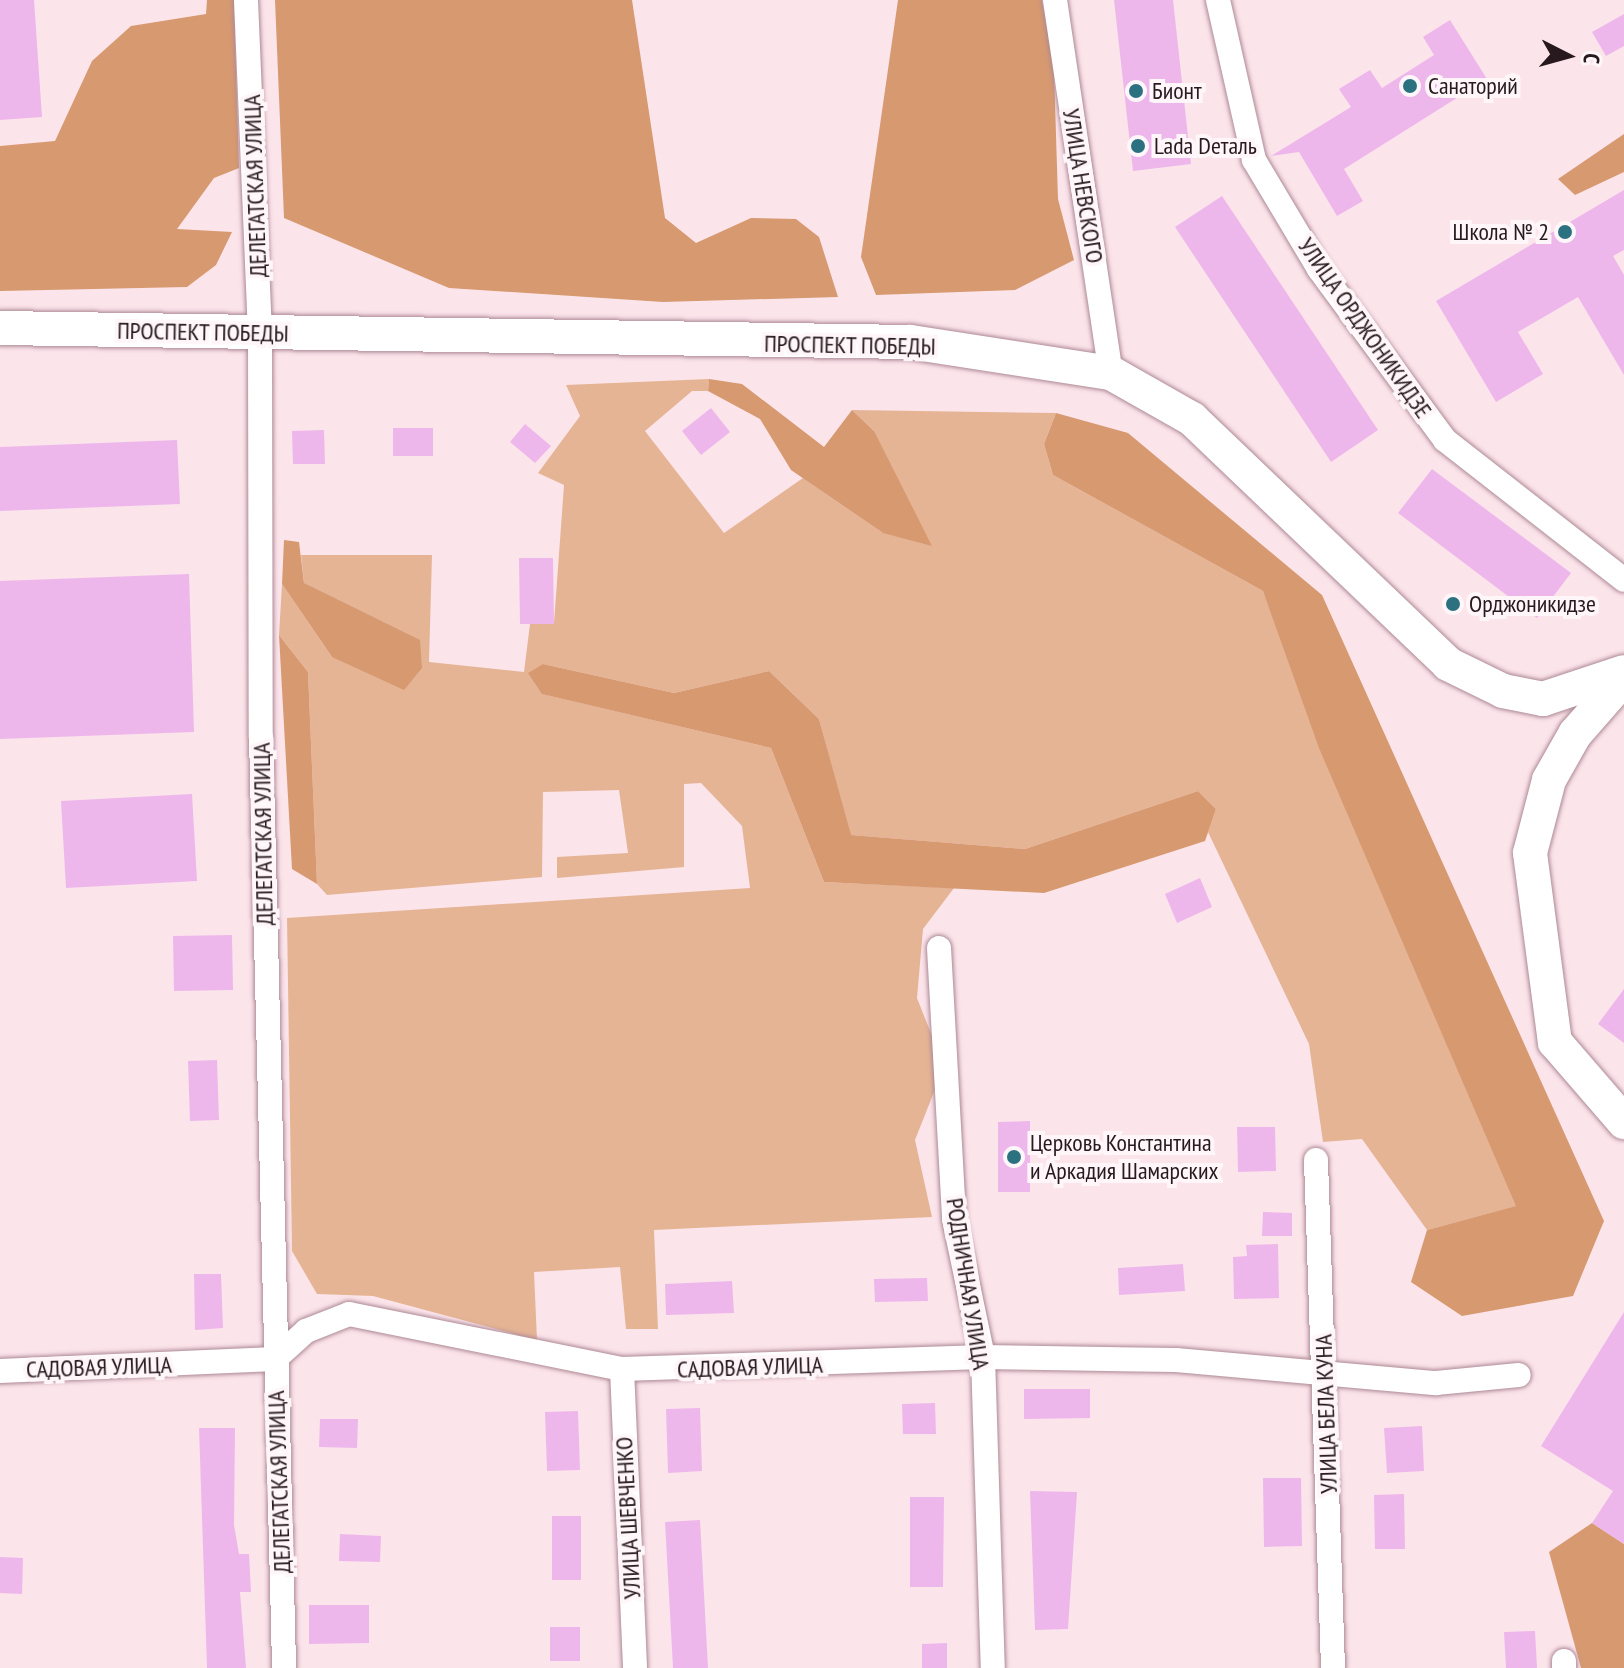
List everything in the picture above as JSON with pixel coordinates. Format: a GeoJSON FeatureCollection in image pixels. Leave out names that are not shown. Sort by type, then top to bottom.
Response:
{"type":"FeatureCollection","features":[{"type":"Feature","properties":{"kind":"street","name":"ДЕЛЕГАТСКАЯ УЛИЦА"},"geometry":{"type":"LineString","coordinates":[[246,0],[260,332],[275,1359],[284,1668]]}},
{"type":"Feature","properties":{"kind":"street","name":"УЛИЦА НЕВСКОГО"},"geometry":{"type":"LineString","coordinates":[[1055,0],[1111,373]]}},
{"type":"Feature","properties":{"kind":"street","name":"УЛИЦА ОРДЖОНИКИДЗЕ"},"geometry":{"type":"LineString","coordinates":[[1218,0],[1254,160],[1319,269],[1445,440],[1624,580]]}},
{"type":"Feature","properties":{"kind":"street","name":"ПРОСПЕКТ ПОБЕДЫ"},"geometry":{"type":"LineString","coordinates":[[0,328],[910,342],[1111,373],[1192,419],[1448,664],[1503,691],[1543,699],[1624,675]]}},
{"type":"Feature","properties":{"kind":"street"},"geometry":{"type":"LineString","coordinates":[[1624,675],[1575,734],[1549,780],[1530,853],[1555,1042],[1624,1122]]}},
{"type":"Feature","properties":{"kind":"street","name":"РОДНИЧНАЯ УЛИЦА"},"geometry":{"type":"LineString","coordinates":[[939,948],[954,1219],[983,1357],[993,1668]]}},
{"type":"Feature","properties":{"kind":"street","name":"УЛИЦА БЕЛА КУНА"},"geometry":{"type":"LineString","coordinates":[[1316,1160],[1326,1370],[1333,1668]]}},
{"type":"Feature","properties":{"kind":"street","name":"САДОВАЯ УЛИЦА"},"geometry":{"type":"LineString","coordinates":[[0,1371],[275,1359],[306,1331],[349,1314],[622,1369],[983,1357],[1326,1370],[1436,1383],[1519,1375]]}},
{"type":"Feature","properties":{"kind":"street","name":"УЛИЦА ШЕВЧЕНКО"},"geometry":{"type":"LineString","coordinates":[[622,1369],[635,1668]]}},
{"type":"Feature","properties":{"kind":"shaded area"},"geometry":{"type":"Polygon","coordinates":[[[207,0],[234,0],[239,168],[214,178],[177,229],[232,232],[216,265],[187,287],[0,291],[0,146],[55,141],[92,61],[131,26],[206,14],[207,0]]]}},
{"type":"Feature","properties":{"kind":"shaded area"},"geometry":{"type":"Polygon","coordinates":[[[275,0],[632,0],[665,218],[696,243],[751,218],[796,219],[819,237],[838,297],[663,302],[449,288],[284,218],[275,0]]]}},
{"type":"Feature","properties":{"kind":"shaded area"},"geometry":{"type":"Polygon","coordinates":[[[898,0],[1042,0],[1054,70],[1058,199],[1074,260],[1015,290],[876,295],[861,257],[898,0]]]}},
{"type":"Feature","properties":{"kind":"shaded area"},"geometry":{"type":"Polygon","coordinates":[[[1624,134],[1624,172],[1575,195],[1558,179],[1624,134]]]}},
{"type":"Feature","properties":{"kind":"shaded area"},"geometry":{"type":"Polygon","coordinates":[[[709,379],[708,391],[692,391],[645,431],[724,533],[803,478],[883,533],[874,431],[852,410],[1056,413],[1044,444],[1053,475],[1263,591],[1517,1206],[1427,1230],[1362,1139],[1323,1142],[1309,1044],[1208,832],[1216,809],[1198,791],[1025,849],[850,835],[819,719],[769,671],[674,693],[543,664],[543,694],[771,748],[824,882],[954,888],[923,929],[917,998],[934,1041],[936,1087],[915,1140],[932,1217],[654,1230],[658,1329],[626,1329],[620,1267],[534,1272],[537,1340],[373,1296],[317,1294],[292,1251],[287,918],[750,888],[742,826],[701,783],[684,784],[684,867],[557,878],[557,857],[628,853],[619,790],[543,792],[542,877],[327,895],[317,884],[308,672],[279,635],[282,584],[332,657],[338,603],[304,583],[301,555],[432,555],[429,662],[524,672],[530,624],[554,623],[564,485],[538,473],[580,416],[566,385],[709,379]]]}},
{"type":"Feature","properties":{"kind":"shaded area"},"geometry":{"type":"Polygon","coordinates":[[[709,379],[742,384],[824,447],[852,410],[874,431],[932,546],[883,533],[791,470],[760,419],[708,391],[709,379]]]}},
{"type":"Feature","properties":{"kind":"shaded area"},"geometry":{"type":"Polygon","coordinates":[[[1056,413],[1128,433],[1322,595],[1604,1221],[1573,1296],[1462,1316],[1411,1282],[1427,1230],[1516,1206],[1319,748],[1263,591],[1053,475],[1044,444],[1056,413]]]}},
{"type":"Feature","properties":{"kind":"shaded area"},"geometry":{"type":"Polygon","coordinates":[[[284,540],[299,542],[304,583],[420,640],[422,668],[404,690],[332,657],[282,584],[284,540]]]}},
{"type":"Feature","properties":{"kind":"shaded area"},"geometry":{"type":"Polygon","coordinates":[[[279,635],[308,672],[317,884],[292,869],[279,635]]]}},
{"type":"Feature","properties":{"kind":"shaded area"},"geometry":{"type":"Polygon","coordinates":[[[543,664],[674,693],[769,671],[819,719],[851,835],[1025,849],[1198,791],[1216,809],[1205,841],[1044,893],[824,882],[771,748],[542,694],[528,673],[543,664]]]}},
{"type":"Feature","properties":{"kind":"shaded area"},"geometry":{"type":"Polygon","coordinates":[[[1592,1523],[1624,1544],[1624,1668],[1581,1668],[1549,1552],[1592,1523]]]}},
{"type":"Feature","properties":{"kind":"building"},"geometry":{"type":"Polygon","coordinates":[[[0,0],[34,0],[42,117],[0,120],[0,0]]]}},
{"type":"Feature","properties":{"kind":"building"},"geometry":{"type":"Polygon","coordinates":[[[1114,0],[1173,0],[1191,164],[1133,171],[1114,0]]]}},
{"type":"Feature","properties":{"kind":"building"},"geometry":{"type":"Polygon","coordinates":[[[1624,14],[1624,46],[1606,56],[1592,32],[1624,14]]]}},
{"type":"Feature","properties":{"kind":"building"},"geometry":{"type":"Polygon","coordinates":[[[1450,20],[1487,79],[1344,169],[1363,201],[1337,216],[1299,152],[1271,156],[1351,107],[1339,89],[1370,70],[1382,88],[1434,55],[1423,37],[1450,20]]]}},
{"type":"Feature","properties":{"kind":"building"},"geometry":{"type":"Polygon","coordinates":[[[1624,190],[1624,250],[1613,256],[1624,275],[1624,375],[1578,297],[1518,332],[1543,374],[1496,402],[1436,301],[1624,190]]]}},
{"type":"Feature","properties":{"kind":"building"},"geometry":{"type":"Polygon","coordinates":[[[1222,196],[1378,430],[1331,462],[1175,227],[1222,196]]]}},
{"type":"Feature","properties":{"kind":"building"},"geometry":{"type":"Polygon","coordinates":[[[711,408],[730,432],[701,455],[682,431],[711,408]]]}},
{"type":"Feature","properties":{"kind":"building"},"geometry":{"type":"Polygon","coordinates":[[[525,424],[551,446],[535,463],[510,442],[525,424]]]}},
{"type":"Feature","properties":{"kind":"building"},"geometry":{"type":"Polygon","coordinates":[[[393,428],[433,428],[433,456],[393,456],[393,428]]]}},
{"type":"Feature","properties":{"kind":"building"},"geometry":{"type":"Polygon","coordinates":[[[324,430],[325,464],[293,464],[292,431],[324,430]]]}},
{"type":"Feature","properties":{"kind":"building"},"geometry":{"type":"Polygon","coordinates":[[[177,440],[180,504],[0,511],[0,447],[177,440]]]}},
{"type":"Feature","properties":{"kind":"building"},"geometry":{"type":"Polygon","coordinates":[[[1432,469],[1571,573],[1537,618],[1398,513],[1432,469]]]}},
{"type":"Feature","properties":{"kind":"building"},"geometry":{"type":"Polygon","coordinates":[[[519,558],[553,558],[554,624],[520,624],[519,558]]]}},
{"type":"Feature","properties":{"kind":"building"},"geometry":{"type":"Polygon","coordinates":[[[189,574],[194,732],[0,739],[0,581],[189,574]]]}},
{"type":"Feature","properties":{"kind":"building"},"geometry":{"type":"Polygon","coordinates":[[[192,794],[197,881],[66,888],[61,801],[192,794]]]}},
{"type":"Feature","properties":{"kind":"building"},"geometry":{"type":"Polygon","coordinates":[[[1200,878],[1212,907],[1177,923],[1165,894],[1200,878]]]}},
{"type":"Feature","properties":{"kind":"building"},"geometry":{"type":"Polygon","coordinates":[[[232,935],[233,990],[174,991],[173,936],[232,935]]]}},
{"type":"Feature","properties":{"kind":"building"},"geometry":{"type":"Polygon","coordinates":[[[1624,989],[1624,1043],[1598,1024],[1624,989]]]}},
{"type":"Feature","properties":{"kind":"building"},"geometry":{"type":"Polygon","coordinates":[[[217,1060],[219,1120],[190,1121],[188,1061],[217,1060]]]}},
{"type":"Feature","properties":{"kind":"building","name":"Церковь Константина и Аркадия Шамарских"},"geometry":{"type":"Polygon","coordinates":[[[1030,1121],[1030,1192],[998,1192],[998,1122],[1030,1121]]]}},
{"type":"Feature","properties":{"kind":"building"},"geometry":{"type":"Polygon","coordinates":[[[1237,1127],[1275,1127],[1276,1171],[1238,1172],[1237,1127]]]}},
{"type":"Feature","properties":{"kind":"building"},"geometry":{"type":"Polygon","coordinates":[[[1263,1212],[1292,1213],[1292,1236],[1262,1236],[1263,1212]]]}},
{"type":"Feature","properties":{"kind":"building"},"geometry":{"type":"Polygon","coordinates":[[[1278,1244],[1279,1298],[1234,1299],[1233,1257],[1247,1256],[1246,1245],[1278,1244]]]}},
{"type":"Feature","properties":{"kind":"building"},"geometry":{"type":"Polygon","coordinates":[[[1183,1264],[1185,1291],[1119,1295],[1118,1268],[1183,1264]]]}},
{"type":"Feature","properties":{"kind":"building"},"geometry":{"type":"Polygon","coordinates":[[[194,1274],[221,1274],[223,1328],[195,1330],[194,1274]]]}},
{"type":"Feature","properties":{"kind":"building"},"geometry":{"type":"Polygon","coordinates":[[[927,1278],[928,1301],[875,1302],[874,1279],[927,1278]]]}},
{"type":"Feature","properties":{"kind":"building"},"geometry":{"type":"Polygon","coordinates":[[[732,1281],[734,1313],[666,1315],[665,1284],[732,1281]]]}},
{"type":"Feature","properties":{"kind":"building"},"geometry":{"type":"Polygon","coordinates":[[[1624,1312],[1624,1544],[1592,1523],[1613,1491],[1541,1446],[1624,1312]]]}},
{"type":"Feature","properties":{"kind":"building"},"geometry":{"type":"Polygon","coordinates":[[[1024,1389],[1090,1389],[1090,1418],[1024,1419],[1024,1389]]]}},
{"type":"Feature","properties":{"kind":"building"},"geometry":{"type":"Polygon","coordinates":[[[935,1403],[936,1434],[903,1434],[902,1404],[935,1403]]]}},
{"type":"Feature","properties":{"kind":"building"},"geometry":{"type":"Polygon","coordinates":[[[700,1408],[702,1471],[668,1473],[666,1409],[700,1408]]]}},
{"type":"Feature","properties":{"kind":"building"},"geometry":{"type":"Polygon","coordinates":[[[578,1411],[580,1470],[547,1471],[545,1412],[578,1411]]]}},
{"type":"Feature","properties":{"kind":"building"},"geometry":{"type":"Polygon","coordinates":[[[320,1419],[358,1419],[357,1448],[319,1447],[320,1419]]]}},
{"type":"Feature","properties":{"kind":"building"},"geometry":{"type":"Polygon","coordinates":[[[1422,1426],[1424,1471],[1387,1473],[1384,1428],[1422,1426]]]}},
{"type":"Feature","properties":{"kind":"building"},"geometry":{"type":"Polygon","coordinates":[[[199,1428],[235,1428],[234,1525],[239,1554],[249,1554],[251,1592],[240,1592],[246,1668],[207,1668],[199,1428]]]}},
{"type":"Feature","properties":{"kind":"building"},"geometry":{"type":"Polygon","coordinates":[[[1263,1478],[1301,1478],[1302,1546],[1264,1547],[1263,1478]]]}},
{"type":"Feature","properties":{"kind":"building"},"geometry":{"type":"Polygon","coordinates":[[[1030,1491],[1077,1492],[1068,1629],[1035,1630],[1030,1491]]]}},
{"type":"Feature","properties":{"kind":"building"},"geometry":{"type":"Polygon","coordinates":[[[1404,1494],[1405,1549],[1375,1549],[1374,1495],[1404,1494]]]}},
{"type":"Feature","properties":{"kind":"building"},"geometry":{"type":"Polygon","coordinates":[[[910,1497],[944,1497],[943,1587],[910,1587],[910,1497]]]}},
{"type":"Feature","properties":{"kind":"building"},"geometry":{"type":"Polygon","coordinates":[[[552,1516],[581,1516],[581,1580],[552,1580],[552,1516]]]}},
{"type":"Feature","properties":{"kind":"building"},"geometry":{"type":"Polygon","coordinates":[[[700,1520],[708,1668],[673,1668],[665,1522],[700,1520]]]}},
{"type":"Feature","properties":{"kind":"building"},"geometry":{"type":"Polygon","coordinates":[[[340,1534],[381,1536],[380,1562],[339,1561],[340,1534]]]}},
{"type":"Feature","properties":{"kind":"building"},"geometry":{"type":"Polygon","coordinates":[[[0,1557],[23,1558],[22,1594],[0,1593],[0,1557]]]}},
{"type":"Feature","properties":{"kind":"building"},"geometry":{"type":"Polygon","coordinates":[[[309,1605],[369,1605],[369,1643],[309,1644],[309,1605]]]}},
{"type":"Feature","properties":{"kind":"building"},"geometry":{"type":"Polygon","coordinates":[[[550,1627],[580,1627],[580,1661],[550,1661],[550,1627]]]}},
{"type":"Feature","properties":{"kind":"building"},"geometry":{"type":"Polygon","coordinates":[[[1535,1631],[1537,1668],[1506,1668],[1504,1632],[1535,1631]]]}},
{"type":"Feature","properties":{"kind":"building"},"geometry":{"type":"Polygon","coordinates":[[[947,1643],[947,1668],[922,1668],[922,1644],[947,1643]]]}},
{"type":"Feature","properties":{"kind":"place","name":"Санаторий"},"geometry":{"type":"Point","coordinates":[1410,86]}},
{"type":"Feature","properties":{"kind":"place","name":"Бионт"},"geometry":{"type":"Point","coordinates":[1136,91]}},
{"type":"Feature","properties":{"kind":"place","name":"Lada Dеталь"},"geometry":{"type":"Point","coordinates":[1138,146]}},
{"type":"Feature","properties":{"kind":"place","name":"Школа № 2"},"geometry":{"type":"Point","coordinates":[1565,232]}},
{"type":"Feature","properties":{"kind":"place","name":"Орджоникидзе"},"geometry":{"type":"Point","coordinates":[1453,604]}},
{"type":"Feature","properties":{"kind":"place","name":"Церковь Константина и Аркадия Шамарских"},"geometry":{"type":"Point","coordinates":[1014,1157]}}]}
